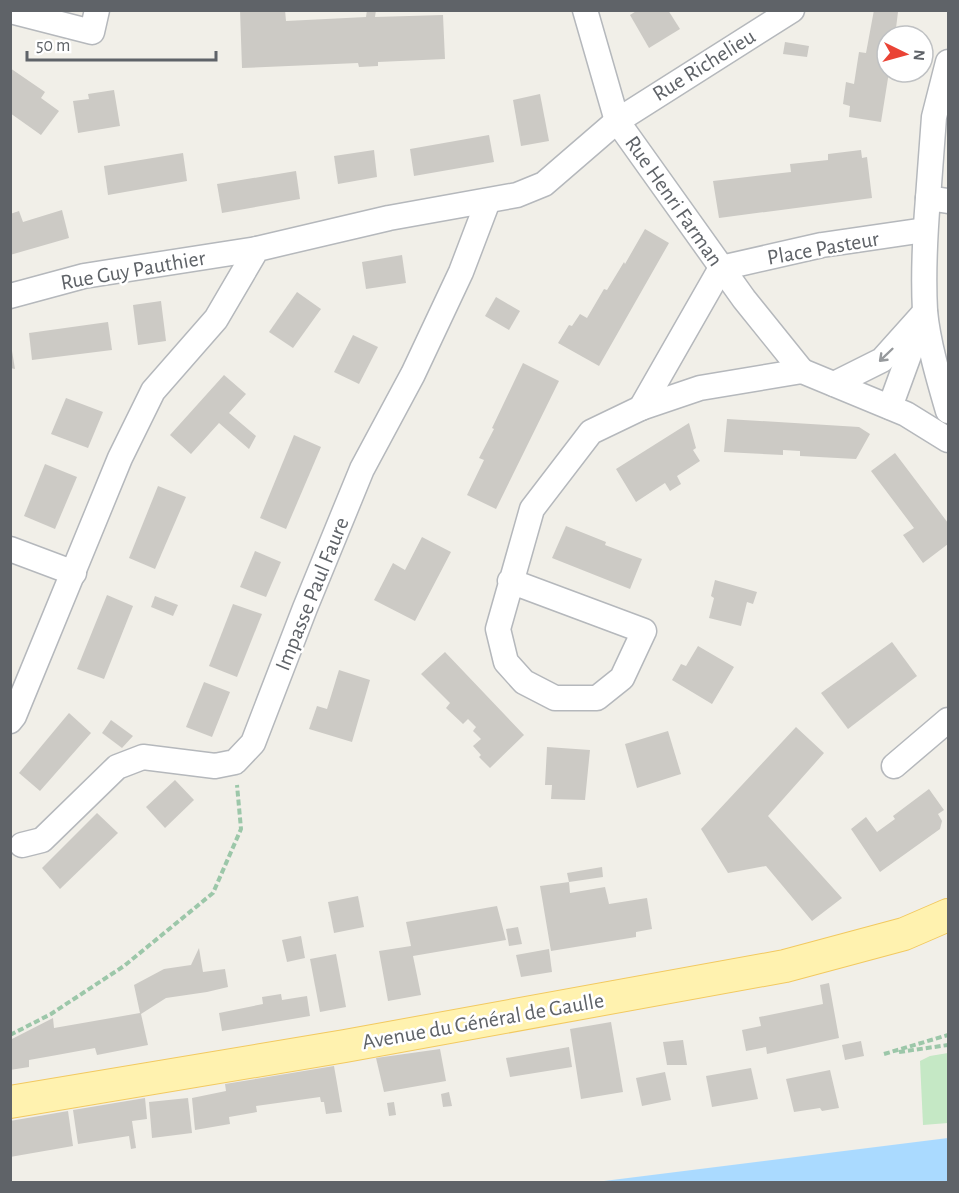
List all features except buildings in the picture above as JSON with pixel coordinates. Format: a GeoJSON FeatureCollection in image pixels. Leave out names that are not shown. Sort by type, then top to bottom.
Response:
{"type":"FeatureCollection","features":[{"type":"Feature","properties":{"kind":"main road","name":"Avenue du Général de Gaulle"},"geometry":{"type":"LineString","coordinates":[[10,1101],[345,1046],[785,966],[904,934],[948,915]]}},
{"type":"Feature","properties":{"kind":"street"},"geometry":{"type":"LineString","coordinates":[[10,11],[92,32],[97,10]]}},
{"type":"Feature","properties":{"kind":"street","name":"Rue Henri Farman"},"geometry":{"type":"LineString","coordinates":[[585,10],[617,121],[721,268],[802,371]]}},
{"type":"Feature","properties":{"kind":"street","name":"Rue Richelieu"},"geometry":{"type":"LineString","coordinates":[[488,201],[517,195],[544,184],[617,121],[792,10]]}},
{"type":"Feature","properties":{"kind":"street"},"geometry":{"type":"LineString","coordinates":[[948,62],[934,117],[938,200],[925,230],[925,312],[938,379],[948,411]]}},
{"type":"Feature","properties":{"kind":"street","name":"Rue Guy Pauthier"},"geometry":{"type":"LineString","coordinates":[[10,296],[84,276],[257,249],[389,218],[488,201]]}},
{"type":"Feature","properties":{"kind":"street","name":"Impasse Paul Faure"},"geometry":{"type":"LineString","coordinates":[[235,762],[253,743],[362,470],[413,374],[461,272],[488,201]]}},
{"type":"Feature","properties":{"kind":"street","name":"Place Pasteur"},"geometry":{"type":"LineString","coordinates":[[721,268],[822,245],[925,230]]}},
{"type":"Feature","properties":{"kind":"street"},"geometry":{"type":"LineString","coordinates":[[10,721],[74,573],[120,458],[153,391],[216,319],[257,249]]}},
{"type":"Feature","properties":{"kind":"street"},"geometry":{"type":"LineString","coordinates":[[641,408],[721,268]]}},
{"type":"Feature","properties":{"kind":"street"},"geometry":{"type":"LineString","coordinates":[[834,384],[882,360],[925,312]]}},
{"type":"Feature","properties":{"kind":"street"},"geometry":{"type":"LineString","coordinates":[[890,407],[925,312]]}},
{"type":"Feature","properties":{"kind":"street"},"geometry":{"type":"LineString","coordinates":[[510,581],[644,631],[622,678],[597,698],[555,698],[524,682],[506,662],[498,629],[510,581],[532,509],[591,432],[641,408],[700,388],[802,371],[906,414],[948,440]]}},
{"type":"Feature","properties":{"kind":"street"},"geometry":{"type":"LineString","coordinates":[[10,549],[74,573]]}},
{"type":"Feature","properties":{"kind":"street"},"geometry":{"type":"LineString","coordinates":[[894,766],[948,720]]}},
{"type":"Feature","properties":{"kind":"street"},"geometry":{"type":"LineString","coordinates":[[22,845],[42,840],[117,767],[142,757],[215,766],[235,762]]}},
{"type":"Feature","properties":{"kind":"path"},"geometry":{"type":"LineString","coordinates":[[10,1035],[51,1014],[124,966],[213,893],[241,829],[235,762]]}},
{"type":"Feature","properties":{"kind":"path"},"geometry":{"type":"LineString","coordinates":[[948,1035],[884,1054],[948,1046]]}},
{"type":"Feature","properties":{"kind":"green space"},"geometry":{"type":"Polygon","coordinates":[[[948,1053],[948,1123],[923,1125],[920,1061],[930,1056],[948,1053]]]}},
{"type":"Feature","properties":{"kind":"water"},"geometry":{"type":"Polygon","coordinates":[[[948,1138],[948,1182],[596,1182],[948,1138]]]}}]}
